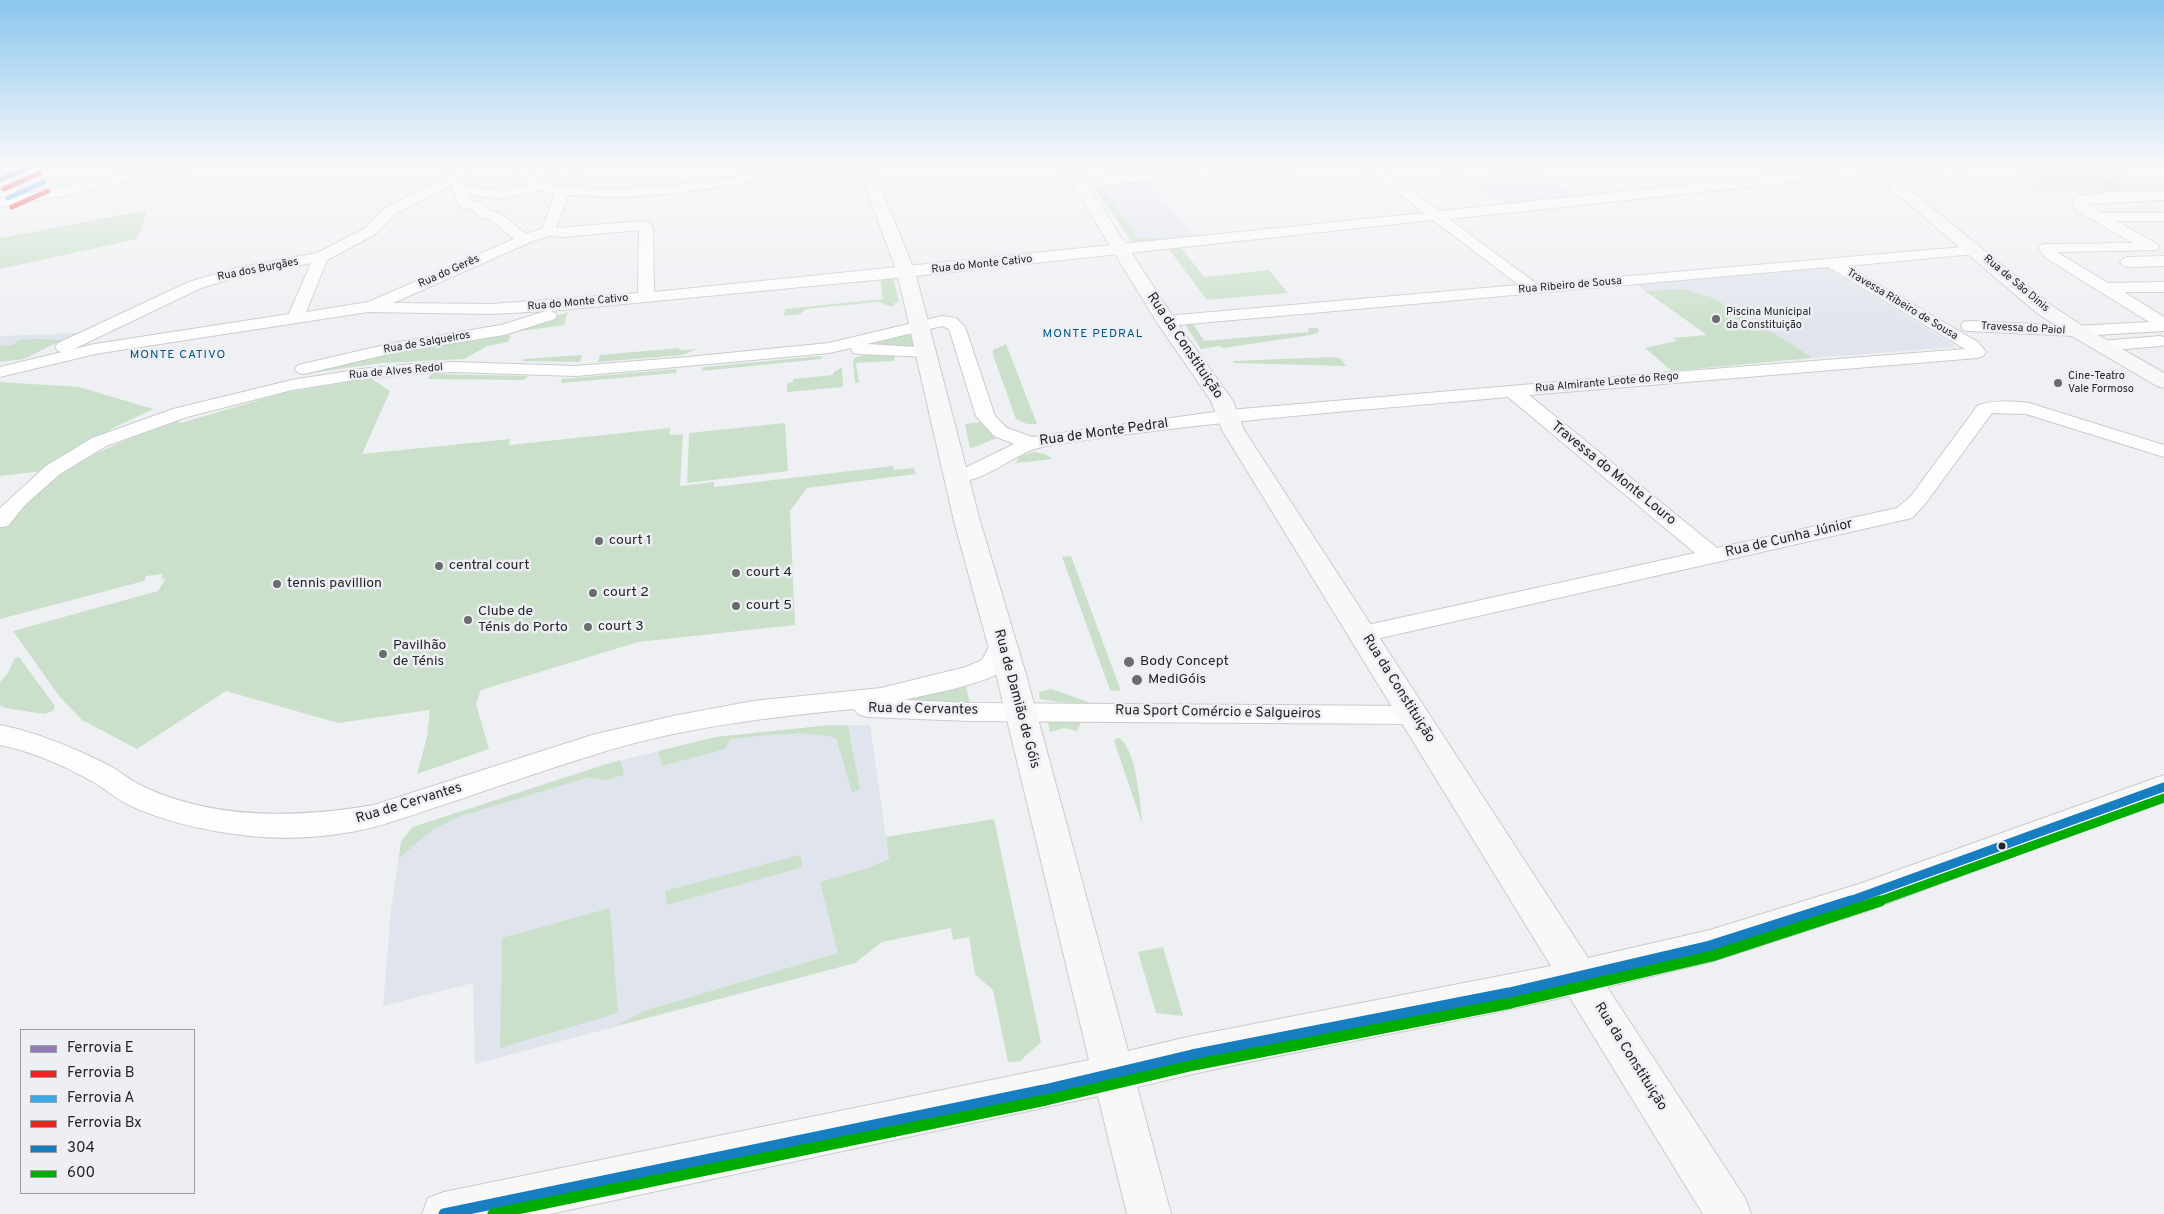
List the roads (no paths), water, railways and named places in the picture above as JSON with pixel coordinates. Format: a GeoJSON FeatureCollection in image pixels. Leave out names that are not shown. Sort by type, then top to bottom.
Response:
{"type":"FeatureCollection","features":[{"type":"Feature","properties":{"kind":"main road","name":"Rua de Damião de Góis"},"geometry":{"type":"LineString","coordinates":[[886,221],[906,272],[927,352],[955,476],[1020,711],[1149,1214]]}},
{"type":"Feature","properties":{"kind":"main road","name":"Rua da Constituição"},"geometry":{"type":"LineString","coordinates":[[1102,221],[1190,358],[1209,381],[1229,416],[1233,430],[1729,1214]]}},
{"type":"Feature","properties":{"kind":"main road","name":"Rua de São Dinis"},"geometry":{"type":"LineString","coordinates":[[1938,221],[2044,309],[2077,331],[2164,382]]}},
{"type":"Feature","properties":{"kind":"main road"},"geometry":{"type":"LineString","coordinates":[[444,1214],[547,1204],[1113,1073],[1579,977],[1710,946],[1864,897],[2164,787]]}},
{"type":"Feature","properties":{"kind":"street","name":"Rua dos Burgães"},"geometry":{"type":"LineString","coordinates":[[39,362],[78,339],[190,286],[225,276],[321,258],[369,232],[380,221]]}},
{"type":"Feature","properties":{"kind":"street"},"geometry":{"type":"LineString","coordinates":[[500,221],[518,235],[528,238]]}},
{"type":"Feature","properties":{"kind":"street"},"geometry":{"type":"LineString","coordinates":[[548,232],[552,221]]}},
{"type":"Feature","properties":{"kind":"street","name":"Rua do Monte Cativo"},"geometry":{"type":"LineString","coordinates":[[39,362],[95,349],[368,307],[492,309],[579,304],[1393,221]]}},
{"type":"Feature","properties":{"kind":"street"},"geometry":{"type":"LineString","coordinates":[[1442,221],[1534,289]]}},
{"type":"Feature","properties":{"kind":"street"},"geometry":{"type":"LineString","coordinates":[[2104,221],[2138,240],[2160,247]]}},
{"type":"Feature","properties":{"kind":"street","name":"Rua do Gerês"},"geometry":{"type":"LineString","coordinates":[[368,307],[528,238],[548,232],[563,233],[643,225],[646,227],[646,296]]}},
{"type":"Feature","properties":{"kind":"street"},"geometry":{"type":"LineString","coordinates":[[2160,247],[2045,248],[2164,325]]}},
{"type":"Feature","properties":{"kind":"street","name":"Rua Ribeiro de Sousa"},"geometry":{"type":"LineString","coordinates":[[1166,321],[1974,250]]}},
{"type":"Feature","properties":{"kind":"street"},"geometry":{"type":"LineString","coordinates":[[296,317],[321,258]]}},
{"type":"Feature","properties":{"kind":"street"},"geometry":{"type":"LineString","coordinates":[[2064,262],[2164,261]]}},
{"type":"Feature","properties":{"kind":"street","name":"Travessa Ribeiro de Sousa"},"geometry":{"type":"LineString","coordinates":[[1832,263],[1972,346]]}},
{"type":"Feature","properties":{"kind":"street"},"geometry":{"type":"LineString","coordinates":[[2105,288],[2164,287]]}},
{"type":"Feature","properties":{"kind":"street","name":"Rua de Salgueiros"},"geometry":{"type":"LineString","coordinates":[[290,379],[393,348],[504,330],[579,304]]}},
{"type":"Feature","properties":{"kind":"street"},"geometry":{"type":"LineString","coordinates":[[920,326],[942,321],[955,324],[986,416],[993,428],[1007,436],[1032,443]]}},
{"type":"Feature","properties":{"kind":"street","name":"Travessa do Paiol"},"geometry":{"type":"LineString","coordinates":[[1969,326],[2077,331],[2164,325]]}},
{"type":"Feature","properties":{"kind":"street","name":"Rua de Alves Redol"},"geometry":{"type":"LineString","coordinates":[[829,348],[920,326]]}},
{"type":"Feature","properties":{"kind":"street"},"geometry":{"type":"LineString","coordinates":[[2102,346],[2164,340]]}},
{"type":"Feature","properties":{"kind":"street","name":"Rua Almirante Leote do Rego"},"geometry":{"type":"LineString","coordinates":[[1229,416],[1975,354],[1977,352],[1972,346]]}},
{"type":"Feature","properties":{"kind":"street","name":"Rua de Alves Redol"},"geometry":{"type":"LineString","coordinates":[[166,408],[290,379],[413,369],[454,367],[576,371],[829,348],[927,352]]}},
{"type":"Feature","properties":{"kind":"street"},"geometry":{"type":"LineString","coordinates":[[0,372],[39,362]]}},
{"type":"Feature","properties":{"kind":"street","name":"Rua de Alves Redol"},"geometry":{"type":"LineString","coordinates":[[0,521],[18,501],[53,470],[99,442],[180,413],[290,379]]}},
{"type":"Feature","properties":{"kind":"street","name":"Travessa do Monte Louro"},"geometry":{"type":"LineString","coordinates":[[1512,391],[1714,557]]}},
{"type":"Feature","properties":{"kind":"street","name":"Rua de Cunha Júnior"},"geometry":{"type":"LineString","coordinates":[[1363,634],[1904,513],[1918,500],[1985,409],[1992,407],[2006,406],[2028,409],[2164,451]]}},
{"type":"Feature","properties":{"kind":"street","name":"Rua de Monte Pedral"},"geometry":{"type":"LineString","coordinates":[[955,476],[973,472],[1032,443],[1080,434],[1229,416]]}},
{"type":"Feature","properties":{"kind":"street","name":"Rua de Cervantes"},"geometry":{"type":"LineString","coordinates":[[0,735],[55,753],[101,774],[135,794],[169,808],[217,820],[267,827],[308,826],[348,822],[374,816],[602,742],[753,710],[881,697],[974,674],[991,666],[998,657],[1002,645]]}},
{"type":"Feature","properties":{"kind":"street","name":"Rua de Cervantes"},"geometry":{"type":"LineString","coordinates":[[826,703],[861,708],[970,712],[1020,711]]}},
{"type":"Feature","properties":{"kind":"street","name":"Rua Sport Comércio e Salgueiros"},"geometry":{"type":"LineString","coordinates":[[1020,711],[1415,715]]}},
{"type":"Feature","properties":{"kind":"place","name":"Piscina Municipal da Constituição"},"geometry":{"type":"Point","coordinates":[1716,319]}},
{"type":"Feature","properties":{"kind":"place","name":"Cine-Teatro Vale Formoso"},"geometry":{"type":"Point","coordinates":[2058,383]}},
{"type":"Feature","properties":{"kind":"place","name":"court 1"},"geometry":{"type":"Point","coordinates":[599,541]}},
{"type":"Feature","properties":{"kind":"place","name":"central court"},"geometry":{"type":"Point","coordinates":[439,566]}},
{"type":"Feature","properties":{"kind":"place","name":"court 4"},"geometry":{"type":"Point","coordinates":[736,573]}},
{"type":"Feature","properties":{"kind":"place","name":"tennis pavillion"},"geometry":{"type":"Point","coordinates":[277,584]}},
{"type":"Feature","properties":{"kind":"place","name":"court 2"},"geometry":{"type":"Point","coordinates":[593,593]}},
{"type":"Feature","properties":{"kind":"place","name":"court 5"},"geometry":{"type":"Point","coordinates":[736,606]}},
{"type":"Feature","properties":{"kind":"place","name":"Clube de Ténis do Porto"},"geometry":{"type":"Point","coordinates":[468,620]}},
{"type":"Feature","properties":{"kind":"place","name":"court 3"},"geometry":{"type":"Point","coordinates":[588,627]}},
{"type":"Feature","properties":{"kind":"place","name":"Pavilhão de Ténis"},"geometry":{"type":"Point","coordinates":[383,654]}},
{"type":"Feature","properties":{"kind":"place","name":"Body Concept"},"geometry":{"type":"Point","coordinates":[1129,662]}},
{"type":"Feature","properties":{"kind":"place","name":"MediGóis"},"geometry":{"type":"Point","coordinates":[1137,680]}},
{"type":"Feature","properties":{"kind":"district","name":"MONTE PEDRAL"},"geometry":{"type":"Point","coordinates":[1093,335]}},
{"type":"Feature","properties":{"kind":"district","name":"MONTE CATIVO"},"geometry":{"type":"Point","coordinates":[178,356]}}]}
